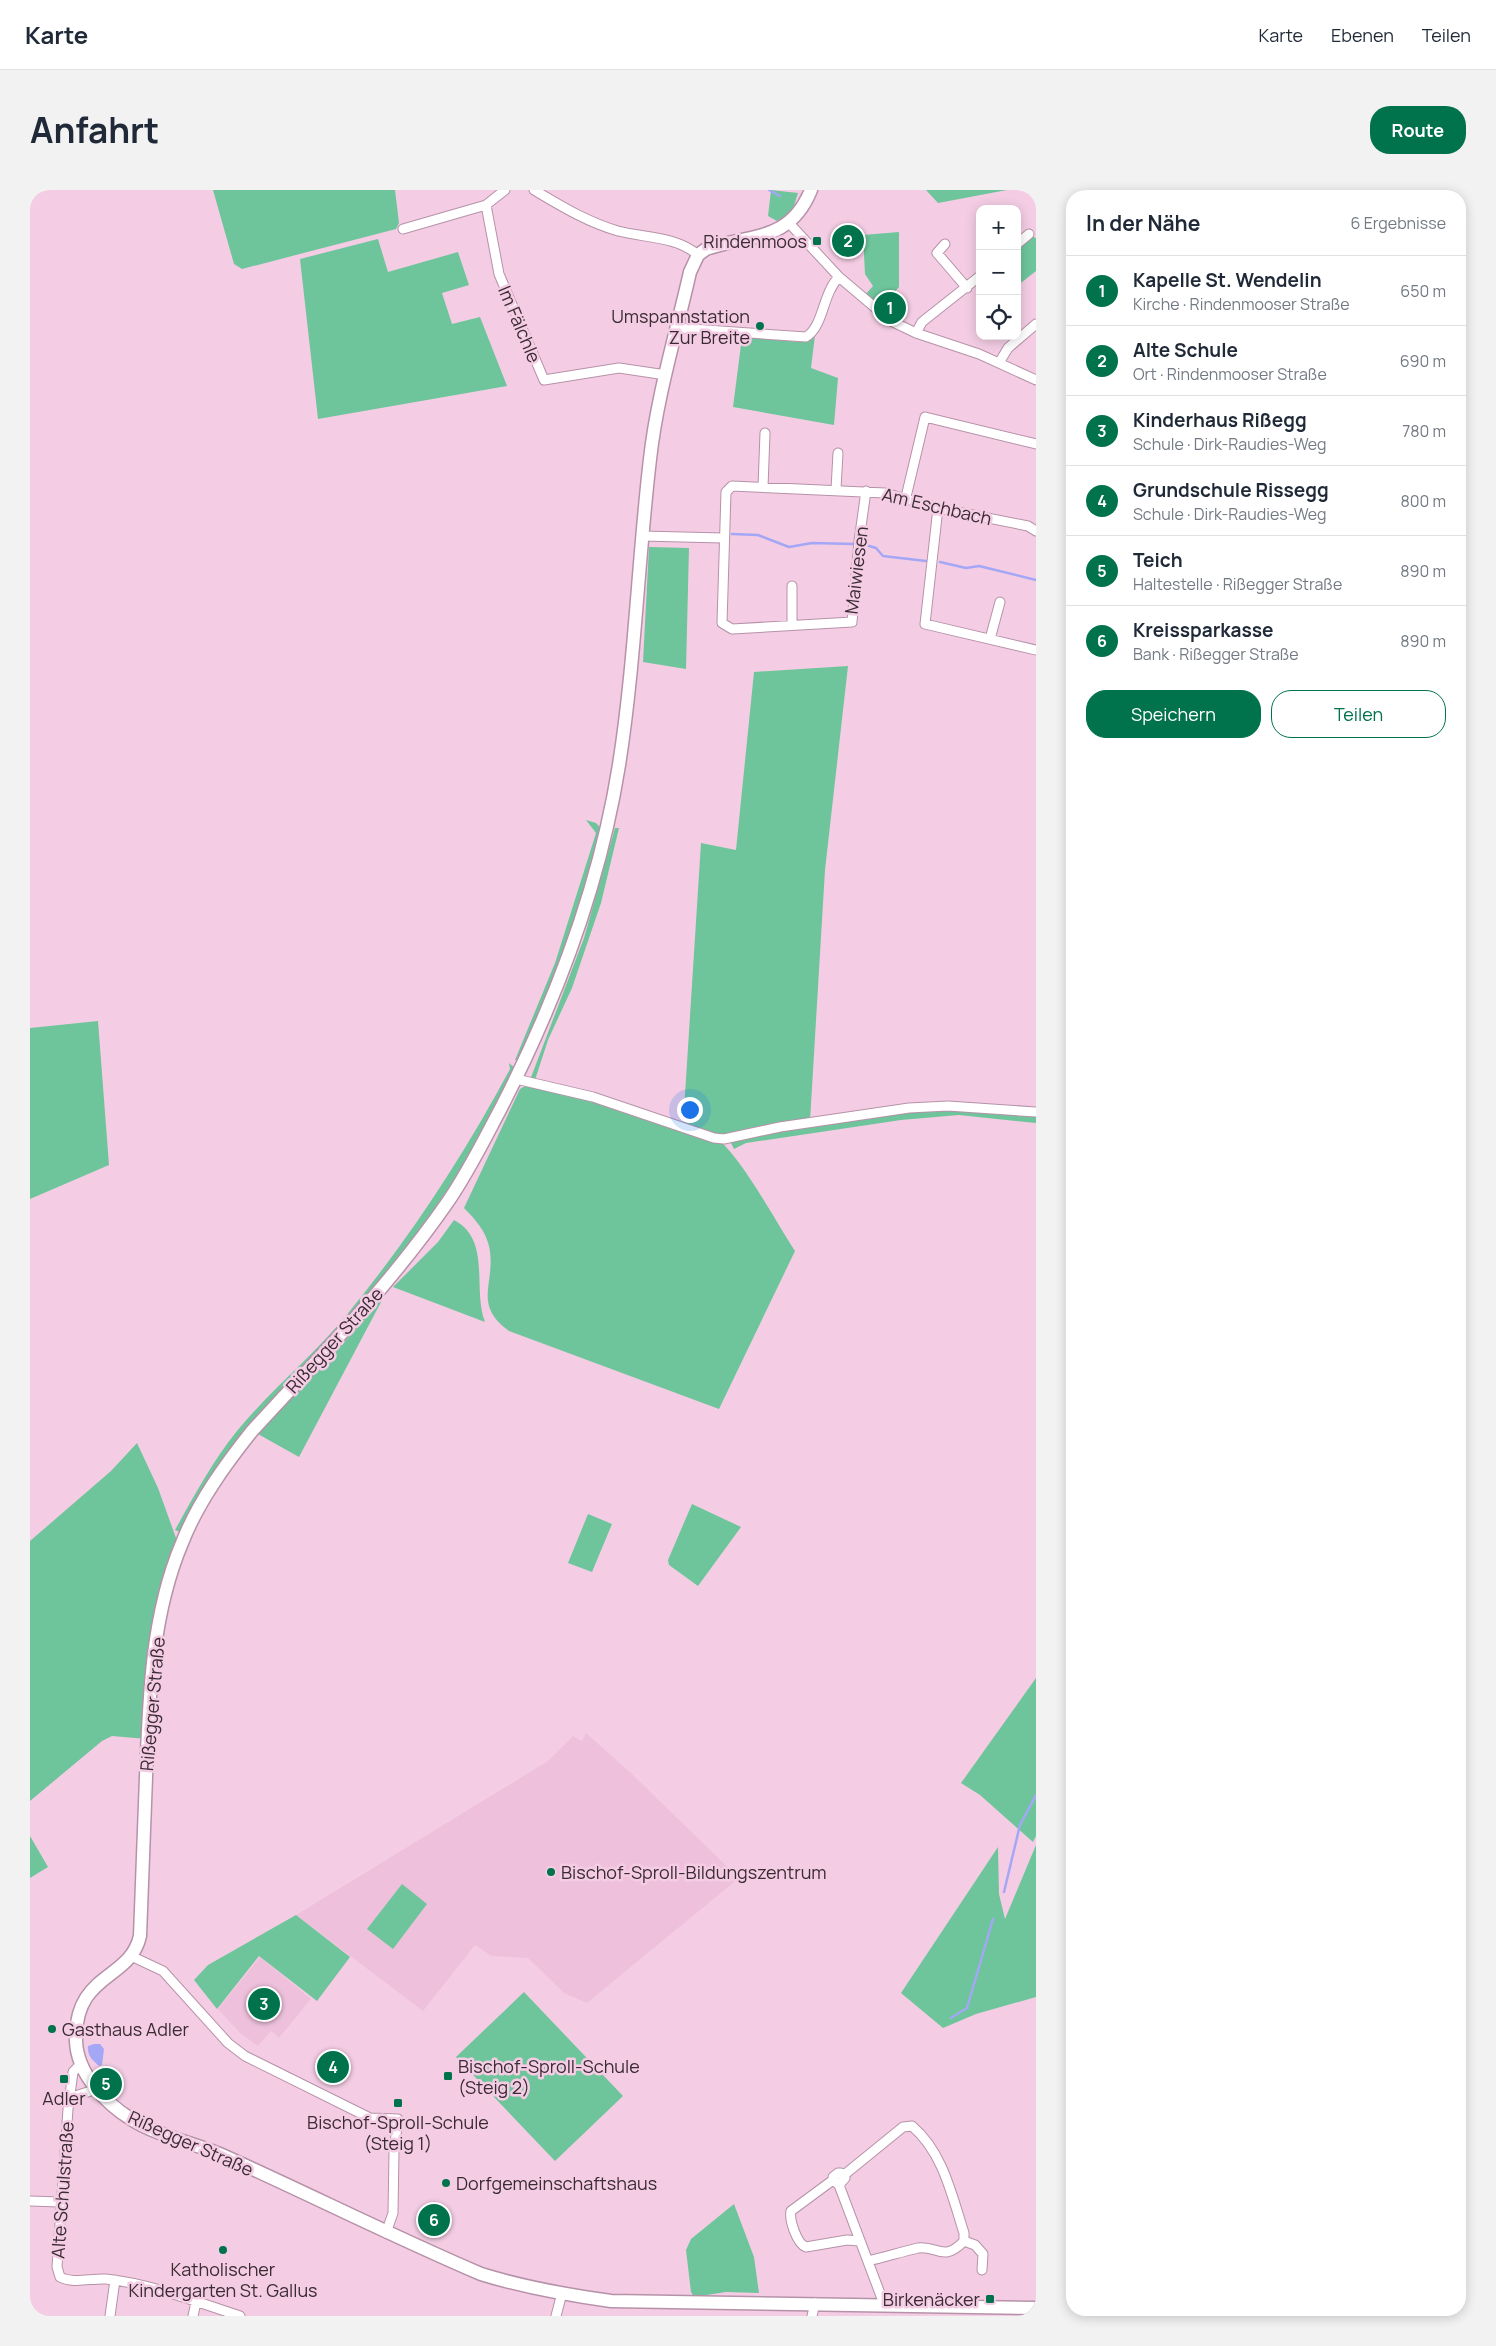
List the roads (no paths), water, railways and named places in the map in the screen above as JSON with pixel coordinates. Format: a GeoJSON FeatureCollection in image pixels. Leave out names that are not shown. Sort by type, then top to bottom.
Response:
{"type":"FeatureCollection","features":[{"type":"Feature","properties":{"kind":"street"},"geometry":{"type":"LineString","coordinates":[[403,229],[486,205],[505,190]]}},
{"type":"Feature","properties":{"kind":"street"},"geometry":{"type":"LineString","coordinates":[[534,190],[589,221],[618,231],[681,244],[698,255],[714,246],[773,233],[789,222],[800,211],[811,190]]}},
{"type":"Feature","properties":{"kind":"street","name":"Im Fälchle"},"geometry":{"type":"LineString","coordinates":[[486,205],[499,274],[544,380],[619,368],[666,375]]}},
{"type":"Feature","properties":{"kind":"street"},"geometry":{"type":"LineString","coordinates":[[789,222],[839,277],[891,322],[916,333],[964,349],[1036,380]]}},
{"type":"Feature","properties":{"kind":"street"},"geometry":{"type":"LineString","coordinates":[[1021,241],[1029,234]]}},
{"type":"Feature","properties":{"kind":"street"},"geometry":{"type":"LineString","coordinates":[[944,244],[937,253],[967,288]]}},
{"type":"Feature","properties":{"kind":"street","name":"Rißegger Straße"},"geometry":{"type":"LineString","coordinates":[[698,255],[690,272],[657,416],[650,457],[631,672],[619,766],[607,823],[579,922],[552,998],[516,1079],[471,1164],[425,1233],[349,1326],[252,1431],[214,1482],[189,1526],[164,1600],[155,1648],[147,1740],[140,1936],[131,1956],[95,1985],[84,1999],[76,2030],[77,2052],[81,2064],[97,2089],[120,2111],[145,2126],[222,2155],[386,2233],[481,2274],[562,2293],[611,2300],[814,2310],[884,2304],[965,2311],[1036,2308]]}},
{"type":"Feature","properties":{"kind":"street"},"geometry":{"type":"LineString","coordinates":[[678,328],[796,338],[806,337],[816,327],[829,288],[839,277]]}},
{"type":"Feature","properties":{"kind":"street"},"geometry":{"type":"LineString","coordinates":[[916,333],[922,322],[976,280]]}},
{"type":"Feature","properties":{"kind":"street"},"geometry":{"type":"LineString","coordinates":[[999,363],[1008,348],[1036,324]]}},
{"type":"Feature","properties":{"kind":"street"},"geometry":{"type":"LineString","coordinates":[[906,497],[925,417],[1036,444]]}},
{"type":"Feature","properties":{"kind":"street"},"geometry":{"type":"LineString","coordinates":[[763,487],[765,433]]}},
{"type":"Feature","properties":{"kind":"street"},"geometry":{"type":"LineString","coordinates":[[836,489],[838,453]]}},
{"type":"Feature","properties":{"kind":"street","name":"Am Eschbach"},"geometry":{"type":"LineString","coordinates":[[723,538],[726,492],[732,486],[866,491],[906,497],[938,508],[1028,526],[1036,531]]}},
{"type":"Feature","properties":{"kind":"street","name":"Maiwiesen"},"geometry":{"type":"LineString","coordinates":[[723,538],[722,623],[732,628],[852,622],[859,541],[866,491]]}},
{"type":"Feature","properties":{"kind":"street"},"geometry":{"type":"LineString","coordinates":[[938,508],[925,624],[1036,650]]}},
{"type":"Feature","properties":{"kind":"street"},"geometry":{"type":"LineString","coordinates":[[642,536],[723,538]]}},
{"type":"Feature","properties":{"kind":"street"},"geometry":{"type":"LineString","coordinates":[[792,586],[792,625]]}},
{"type":"Feature","properties":{"kind":"street"},"geometry":{"type":"LineString","coordinates":[[990,639],[1000,602]]}},
{"type":"Feature","properties":{"kind":"street"},"geometry":{"type":"LineString","coordinates":[[516,1079],[593,1097],[714,1138],[724,1139],[780,1127],[909,1108],[948,1106],[1036,1112]]}},
{"type":"Feature","properties":{"kind":"street"},"geometry":{"type":"LineString","coordinates":[[131,1956],[163,1971],[228,2043],[245,2056],[370,2118],[398,2118],[394,2152],[392,2213],[386,2233]]}},
{"type":"Feature","properties":{"kind":"street","name":"Alte Schulstraße"},"geometry":{"type":"LineString","coordinates":[[81,2064],[73,2072],[69,2098],[60,2202],[57,2267],[60,2277],[68,2280],[115,2280],[139,2284],[240,2316]]}},
{"type":"Feature","properties":{"kind":"street","name":"Alte Schulstraße"},"geometry":{"type":"LineString","coordinates":[[69,2098],[97,2089]]}},
{"type":"Feature","properties":{"kind":"street"},"geometry":{"type":"LineString","coordinates":[[858,2241],[847,2240],[806,2248],[800,2243],[790,2218],[791,2211],[836,2183],[844,2182],[844,2176],[903,2127],[912,2126],[921,2133],[944,2172],[964,2233],[964,2241],[958,2248],[948,2252],[938,2253],[921,2248],[868,2261]]}},
{"type":"Feature","properties":{"kind":"street"},"geometry":{"type":"LineString","coordinates":[[836,2183],[884,2304]]}},
{"type":"Feature","properties":{"kind":"street"},"geometry":{"type":"LineString","coordinates":[[30,2201],[60,2202]]}},
{"type":"Feature","properties":{"kind":"street"},"geometry":{"type":"LineString","coordinates":[[964,2241],[975,2245],[983,2254],[982,2270]]}},
{"type":"Feature","properties":{"kind":"street"},"geometry":{"type":"LineString","coordinates":[[110,2316],[115,2280]]}},
{"type":"Feature","properties":{"kind":"street"},"geometry":{"type":"LineString","coordinates":[[556,2316],[562,2293]]}},
{"type":"Feature","properties":{"kind":"street"},"geometry":{"type":"LineString","coordinates":[[192,2316],[196,2302]]}},
{"type":"Feature","properties":{"kind":"water"},"geometry":{"type":"Polygon","coordinates":[[[100,2044],[104,2049],[102,2065],[99,2066],[88,2052],[88,2046],[100,2044]]]}},
{"type":"Feature","properties":{"kind":"waterway"},"geometry":{"type":"LineString","coordinates":[[769,190],[780,196]]}},
{"type":"Feature","properties":{"kind":"waterway"},"geometry":{"type":"LineString","coordinates":[[732,534],[758,535],[789,547],[812,543],[854,544]]}},
{"type":"Feature","properties":{"kind":"waterway"},"geometry":{"type":"LineString","coordinates":[[866,545],[876,548],[883,556],[926,561]]}},
{"type":"Feature","properties":{"kind":"waterway"},"geometry":{"type":"LineString","coordinates":[[940,562],[966,568],[979,566],[1036,580]]}},
{"type":"Feature","properties":{"kind":"waterway"},"geometry":{"type":"LineString","coordinates":[[1004,1892],[1020,1825],[1036,1795]]}},
{"type":"Feature","properties":{"kind":"waterway"},"geometry":{"type":"LineString","coordinates":[[951,2018],[967,2008],[993,1919]]}},
{"type":"Feature","properties":{"kind":"place","name":"Rindenmoos"},"geometry":{"type":"Point","coordinates":[817,241]}},
{"type":"Feature","properties":{"kind":"place","name":"Alte Schule"},"geometry":{"type":"Point","coordinates":[848,241]}},
{"type":"Feature","properties":{"kind":"place","name":"Kapelle St. Wendelin"},"geometry":{"type":"Point","coordinates":[890,308]}},
{"type":"Feature","properties":{"kind":"place","name":"Umspannstation Zur Breite"},"geometry":{"type":"Point","coordinates":[760,326]}},
{"type":"Feature","properties":{"kind":"place","name":"Bischof-Sproll-Bildungszentrum"},"geometry":{"type":"Point","coordinates":[551,1872]}},
{"type":"Feature","properties":{"kind":"place","name":"Kinderhaus Rißegg"},"geometry":{"type":"Point","coordinates":[264,2004]}},
{"type":"Feature","properties":{"kind":"place","name":"Gasthaus Adler"},"geometry":{"type":"Point","coordinates":[52,2029]}},
{"type":"Feature","properties":{"kind":"place","name":"Grundschule Rissegg"},"geometry":{"type":"Point","coordinates":[333,2067]}},
{"type":"Feature","properties":{"kind":"place","name":"Bischof-Sproll-Schule (Steig 2)"},"geometry":{"type":"Point","coordinates":[448,2076]}},
{"type":"Feature","properties":{"kind":"place","name":"Adler"},"geometry":{"type":"Point","coordinates":[64,2079]}},
{"type":"Feature","properties":{"kind":"place","name":"Teich"},"geometry":{"type":"Point","coordinates":[106,2084]}},
{"type":"Feature","properties":{"kind":"place","name":"Bischof-Sproll-Schule (Steig 1)"},"geometry":{"type":"Point","coordinates":[398,2103]}},
{"type":"Feature","properties":{"kind":"place","name":"Dorfgemeinschaftshaus"},"geometry":{"type":"Point","coordinates":[446,2183]}},
{"type":"Feature","properties":{"kind":"place","name":"Kreissparkasse"},"geometry":{"type":"Point","coordinates":[434,2220]}},
{"type":"Feature","properties":{"kind":"place","name":"Katholischer Kindergarten St. Gallus"},"geometry":{"type":"Point","coordinates":[223,2250]}},
{"type":"Feature","properties":{"kind":"place","name":"Birkenäcker"},"geometry":{"type":"Point","coordinates":[990,2299]}}]}
